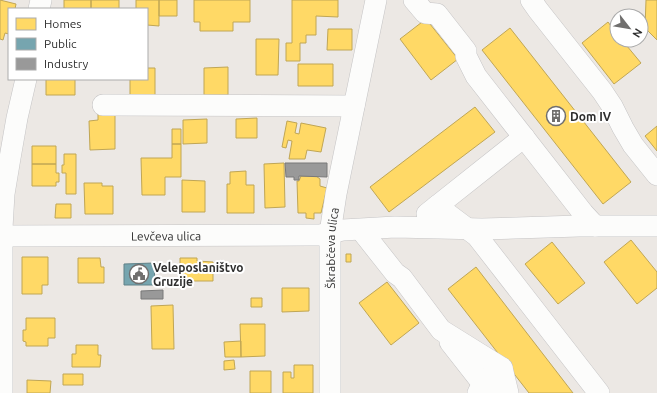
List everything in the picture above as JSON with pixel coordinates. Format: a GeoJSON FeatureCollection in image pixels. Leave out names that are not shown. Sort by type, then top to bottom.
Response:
{"type":"FeatureCollection","features":[{"type":"Feature","properties":{"kind":"street","name":"Škrabčeva ulica"},"geometry":{"type":"LineString","coordinates":[[330,393],[330,233],[336,194],[376,0]]}},
{"type":"Feature","properties":{"kind":"street"},"geometry":{"type":"LineString","coordinates":[[414,0],[426,14],[437,14],[466,51],[466,56],[476,76],[583,213],[595,226]]}},
{"type":"Feature","properties":{"kind":"street"},"geometry":{"type":"LineString","coordinates":[[531,0],[602,91],[612,106],[633,145],[657,175]]}},
{"type":"Feature","properties":{"kind":"street"},"geometry":{"type":"LineString","coordinates":[[2,393],[2,236],[6,187],[17,118],[26,80]]}},
{"type":"Feature","properties":{"kind":"street"},"geometry":{"type":"LineString","coordinates":[[103,106],[354,106]]}},
{"type":"Feature","properties":{"kind":"street"},"geometry":{"type":"LineString","coordinates":[[409,227],[524,137]]}},
{"type":"Feature","properties":{"kind":"street"},"geometry":{"type":"LineString","coordinates":[[437,206],[477,236],[599,393]]}},
{"type":"Feature","properties":{"kind":"street","name":"Levčeva ulica"},"geometry":{"type":"LineString","coordinates":[[2,236],[320,235],[343,230],[395,227],[482,229],[657,226]]}},
{"type":"Feature","properties":{"kind":"street"},"geometry":{"type":"LineString","coordinates":[[361,230],[395,273],[402,278],[484,390],[502,368]]}},
{"type":"Feature","properties":{"kind":"street"},"geometry":{"type":"LineString","coordinates":[[441,330],[502,368],[508,393]]}},
{"type":"Feature","properties":{"kind":"building: Homes"},"geometry":{"type":"Polygon","coordinates":[[[0,0],[16,4],[15,8],[8,8],[8,34],[5,33],[3,40],[0,39],[0,0]]]}},
{"type":"Feature","properties":{"kind":"building: Homes"},"geometry":{"type":"Polygon","coordinates":[[[64,0],[91,0],[91,8],[64,8],[64,0]]]}},
{"type":"Feature","properties":{"kind":"building: Homes"},"geometry":{"type":"Polygon","coordinates":[[[91,0],[119,0],[119,8],[91,8],[91,0]]]}},
{"type":"Feature","properties":{"kind":"building: Homes"},"geometry":{"type":"Polygon","coordinates":[[[136,0],[159,0],[159,26],[148,25],[148,8],[136,8],[136,0]]]}},
{"type":"Feature","properties":{"kind":"building: Homes"},"geometry":{"type":"Polygon","coordinates":[[[159,0],[177,0],[177,16],[159,16],[159,0]]]}},
{"type":"Feature","properties":{"kind":"building: Homes"},"geometry":{"type":"Polygon","coordinates":[[[194,0],[250,0],[250,22],[233,22],[233,31],[200,31],[200,22],[194,22],[194,0]]]}},
{"type":"Feature","properties":{"kind":"building: Homes"},"geometry":{"type":"Polygon","coordinates":[[[292,0],[338,0],[338,17],[316,16],[316,35],[306,35],[306,43],[300,43],[300,61],[286,61],[286,43],[292,43],[292,0]]]}},
{"type":"Feature","properties":{"kind":"building: Homes"},"geometry":{"type":"Polygon","coordinates":[[[646,0],[657,0],[657,40],[649,32],[649,8],[646,8],[646,0]]]}},
{"type":"Feature","properties":{"kind":"building: Homes"},"geometry":{"type":"Polygon","coordinates":[[[426,19],[458,59],[431,80],[400,39],[426,19]]]}},
{"type":"Feature","properties":{"kind":"building: Homes"},"geometry":{"type":"Polygon","coordinates":[[[608,22],[609,48],[629,48],[641,63],[614,84],[582,43],[608,22]]]}},
{"type":"Feature","properties":{"kind":"building: Homes","name":"Dom IV"},"geometry":{"type":"Polygon","coordinates":[[[510,28],[631,182],[603,204],[482,50],[510,28]]]}},
{"type":"Feature","properties":{"kind":"building: Homes"},"geometry":{"type":"Polygon","coordinates":[[[328,29],[352,29],[352,50],[327,50],[328,29]]]}},
{"type":"Feature","properties":{"kind":"building: Homes"},"geometry":{"type":"Polygon","coordinates":[[[256,39],[279,39],[278,75],[256,75],[256,39]]]}},
{"type":"Feature","properties":{"kind":"building: Homes"},"geometry":{"type":"Polygon","coordinates":[[[298,64],[333,64],[333,86],[298,86],[298,64]]]}},
{"type":"Feature","properties":{"kind":"building: Homes"},"geometry":{"type":"Polygon","coordinates":[[[228,67],[228,95],[204,95],[204,68],[228,67]]]}},
{"type":"Feature","properties":{"kind":"building: Homes"},"geometry":{"type":"Polygon","coordinates":[[[148,68],[155,68],[155,99],[130,99],[130,80],[148,80],[148,68]]]}},
{"type":"Feature","properties":{"kind":"building: Homes"},"geometry":{"type":"Polygon","coordinates":[[[46,80],[75,80],[75,95],[46,95],[46,80]]]}},
{"type":"Feature","properties":{"kind":"building: Homes"},"geometry":{"type":"Polygon","coordinates":[[[475,107],[495,132],[389,212],[370,187],[475,107]]]}},
{"type":"Feature","properties":{"kind":"building: Homes"},"geometry":{"type":"Polygon","coordinates":[[[98,114],[115,114],[115,149],[90,150],[89,121],[98,120],[98,114]]]}},
{"type":"Feature","properties":{"kind":"building: Homes"},"geometry":{"type":"Polygon","coordinates":[[[257,118],[257,138],[236,138],[236,119],[257,118]]]}},
{"type":"Feature","properties":{"kind":"building: Homes"},"geometry":{"type":"Polygon","coordinates":[[[207,119],[207,143],[183,144],[183,120],[207,119]]]}},
{"type":"Feature","properties":{"kind":"building: Homes"},"geometry":{"type":"Polygon","coordinates":[[[287,121],[297,123],[295,133],[299,134],[301,123],[326,128],[321,152],[307,150],[305,159],[289,159],[292,141],[288,140],[286,148],[282,147],[287,121]]]}},
{"type":"Feature","properties":{"kind":"building: Homes"},"geometry":{"type":"Polygon","coordinates":[[[657,126],[657,151],[645,136],[657,126]]]}},
{"type":"Feature","properties":{"kind":"building: Homes"},"geometry":{"type":"Polygon","coordinates":[[[172,129],[181,129],[181,144],[172,144],[172,129]]]}},
{"type":"Feature","properties":{"kind":"building: Homes"},"geometry":{"type":"Polygon","coordinates":[[[172,144],[181,144],[181,177],[165,177],[165,195],[142,195],[141,158],[172,158],[172,144]]]}},
{"type":"Feature","properties":{"kind":"building: Homes"},"geometry":{"type":"Polygon","coordinates":[[[32,146],[56,146],[56,164],[32,164],[32,146]]]}},
{"type":"Feature","properties":{"kind":"building: Homes"},"geometry":{"type":"Polygon","coordinates":[[[64,154],[76,154],[76,194],[66,194],[66,173],[62,173],[64,154]]]}},
{"type":"Feature","properties":{"kind":"building: Homes"},"geometry":{"type":"Polygon","coordinates":[[[284,163],[285,207],[265,208],[264,164],[284,163]]]}},
{"type":"Feature","properties":{"kind":"building: Homes"},"geometry":{"type":"Polygon","coordinates":[[[32,164],[56,164],[56,173],[59,173],[59,182],[56,182],[56,186],[32,186],[32,164]]]}},
{"type":"Feature","properties":{"kind":"building: Homes"},"geometry":{"type":"Polygon","coordinates":[[[246,171],[246,185],[254,185],[254,213],[227,213],[227,184],[230,184],[230,172],[246,171]]]}},
{"type":"Feature","properties":{"kind":"building: Homes"},"geometry":{"type":"Polygon","coordinates":[[[301,176],[316,176],[320,179],[320,186],[327,188],[321,213],[314,213],[314,219],[306,218],[306,213],[298,213],[297,181],[299,181],[301,176]]]}},
{"type":"Feature","properties":{"kind":"building: Homes"},"geometry":{"type":"Polygon","coordinates":[[[182,180],[205,181],[205,212],[182,212],[182,180]]]}},
{"type":"Feature","properties":{"kind":"building: Homes"},"geometry":{"type":"Polygon","coordinates":[[[84,183],[102,183],[102,186],[113,186],[113,214],[85,214],[84,183]]]}},
{"type":"Feature","properties":{"kind":"building: Homes"},"geometry":{"type":"Polygon","coordinates":[[[56,204],[71,204],[71,218],[55,218],[56,204]]]}},
{"type":"Feature","properties":{"kind":"building: Homes"},"geometry":{"type":"Polygon","coordinates":[[[631,240],[657,272],[657,288],[637,304],[604,262],[631,240]]]}},
{"type":"Feature","properties":{"kind":"building: Homes"},"geometry":{"type":"Polygon","coordinates":[[[552,242],[585,283],[558,304],[525,264],[552,242]]]}},
{"type":"Feature","properties":{"kind":"building: Homes"},"geometry":{"type":"Polygon","coordinates":[[[346,254],[351,254],[351,262],[346,262],[346,254]]]}},
{"type":"Feature","properties":{"kind":"building: Homes"},"geometry":{"type":"Polygon","coordinates":[[[22,257],[48,257],[48,285],[42,285],[42,294],[22,294],[22,257]]]}},
{"type":"Feature","properties":{"kind":"building: Homes"},"geometry":{"type":"Polygon","coordinates":[[[78,258],[100,258],[101,267],[104,267],[104,283],[78,283],[78,258]]]}},
{"type":"Feature","properties":{"kind":"building: Homes"},"geometry":{"type":"Polygon","coordinates":[[[180,258],[197,258],[197,261],[213,262],[213,281],[180,281],[180,258]]]}},
{"type":"Feature","properties":{"kind":"building: Homes"},"geometry":{"type":"Polygon","coordinates":[[[476,267],[573,393],[529,393],[448,289],[476,267]]]}},
{"type":"Feature","properties":{"kind":"building: Homes"},"geometry":{"type":"Polygon","coordinates":[[[387,282],[419,323],[391,345],[359,303],[387,282]]]}},
{"type":"Feature","properties":{"kind":"building: Homes"},"geometry":{"type":"Polygon","coordinates":[[[282,288],[309,288],[309,311],[282,312],[282,288]]]}},
{"type":"Feature","properties":{"kind":"building: Homes"},"geometry":{"type":"Polygon","coordinates":[[[251,298],[262,298],[262,307],[251,307],[251,298]]]}},
{"type":"Feature","properties":{"kind":"building: Homes"},"geometry":{"type":"Polygon","coordinates":[[[173,305],[174,349],[152,349],[151,306],[173,305]]]}},
{"type":"Feature","properties":{"kind":"building: Homes"},"geometry":{"type":"Polygon","coordinates":[[[26,318],[55,318],[55,338],[48,338],[48,346],[26,346],[26,342],[23,341],[23,330],[26,330],[26,318]]]}},
{"type":"Feature","properties":{"kind":"building: Homes"},"geometry":{"type":"Polygon","coordinates":[[[240,324],[265,324],[265,356],[241,357],[240,324]]]}},
{"type":"Feature","properties":{"kind":"building: Homes"},"geometry":{"type":"Polygon","coordinates":[[[241,341],[241,357],[225,357],[224,342],[241,341]]]}},
{"type":"Feature","properties":{"kind":"building: Homes"},"geometry":{"type":"Polygon","coordinates":[[[76,345],[98,345],[98,355],[101,355],[100,367],[72,367],[72,354],[76,354],[76,345]]]}},
{"type":"Feature","properties":{"kind":"building: Homes"},"geometry":{"type":"Polygon","coordinates":[[[234,360],[235,369],[224,370],[224,361],[234,360]]]}},
{"type":"Feature","properties":{"kind":"building: Homes"},"geometry":{"type":"Polygon","coordinates":[[[294,365],[313,365],[313,393],[283,393],[283,372],[291,372],[291,378],[294,378],[294,365]]]}},
{"type":"Feature","properties":{"kind":"building: Homes"},"geometry":{"type":"Polygon","coordinates":[[[250,371],[271,371],[271,393],[250,393],[250,371]]]}},
{"type":"Feature","properties":{"kind":"building: Homes"},"geometry":{"type":"Polygon","coordinates":[[[63,374],[83,374],[83,385],[63,385],[63,374]]]}},
{"type":"Feature","properties":{"kind":"building: Homes"},"geometry":{"type":"Polygon","coordinates":[[[27,380],[51,381],[50,393],[27,393],[27,380]]]}},
{"type":"Feature","properties":{"kind":"building: Public","name":"Veleposlaništvo Gruzije"},"geometry":{"type":"Polygon","coordinates":[[[154,263],[155,285],[124,285],[124,264],[154,263]]]}},
{"type":"Feature","properties":{"kind":"building: Industry"},"geometry":{"type":"Polygon","coordinates":[[[285,163],[327,163],[327,177],[299,176],[299,180],[294,180],[294,177],[286,177],[285,163]]]}},
{"type":"Feature","properties":{"kind":"building: Industry"},"geometry":{"type":"Polygon","coordinates":[[[163,290],[163,299],[141,299],[141,291],[163,290]]]}},
{"type":"Feature","properties":{"kind":"place","name":"Dom IV"},"geometry":{"type":"Point","coordinates":[556,116]}},
{"type":"Feature","properties":{"kind":"place","name":"Veleposlaništvo Gruzije"},"geometry":{"type":"Point","coordinates":[139,274]}}]}
